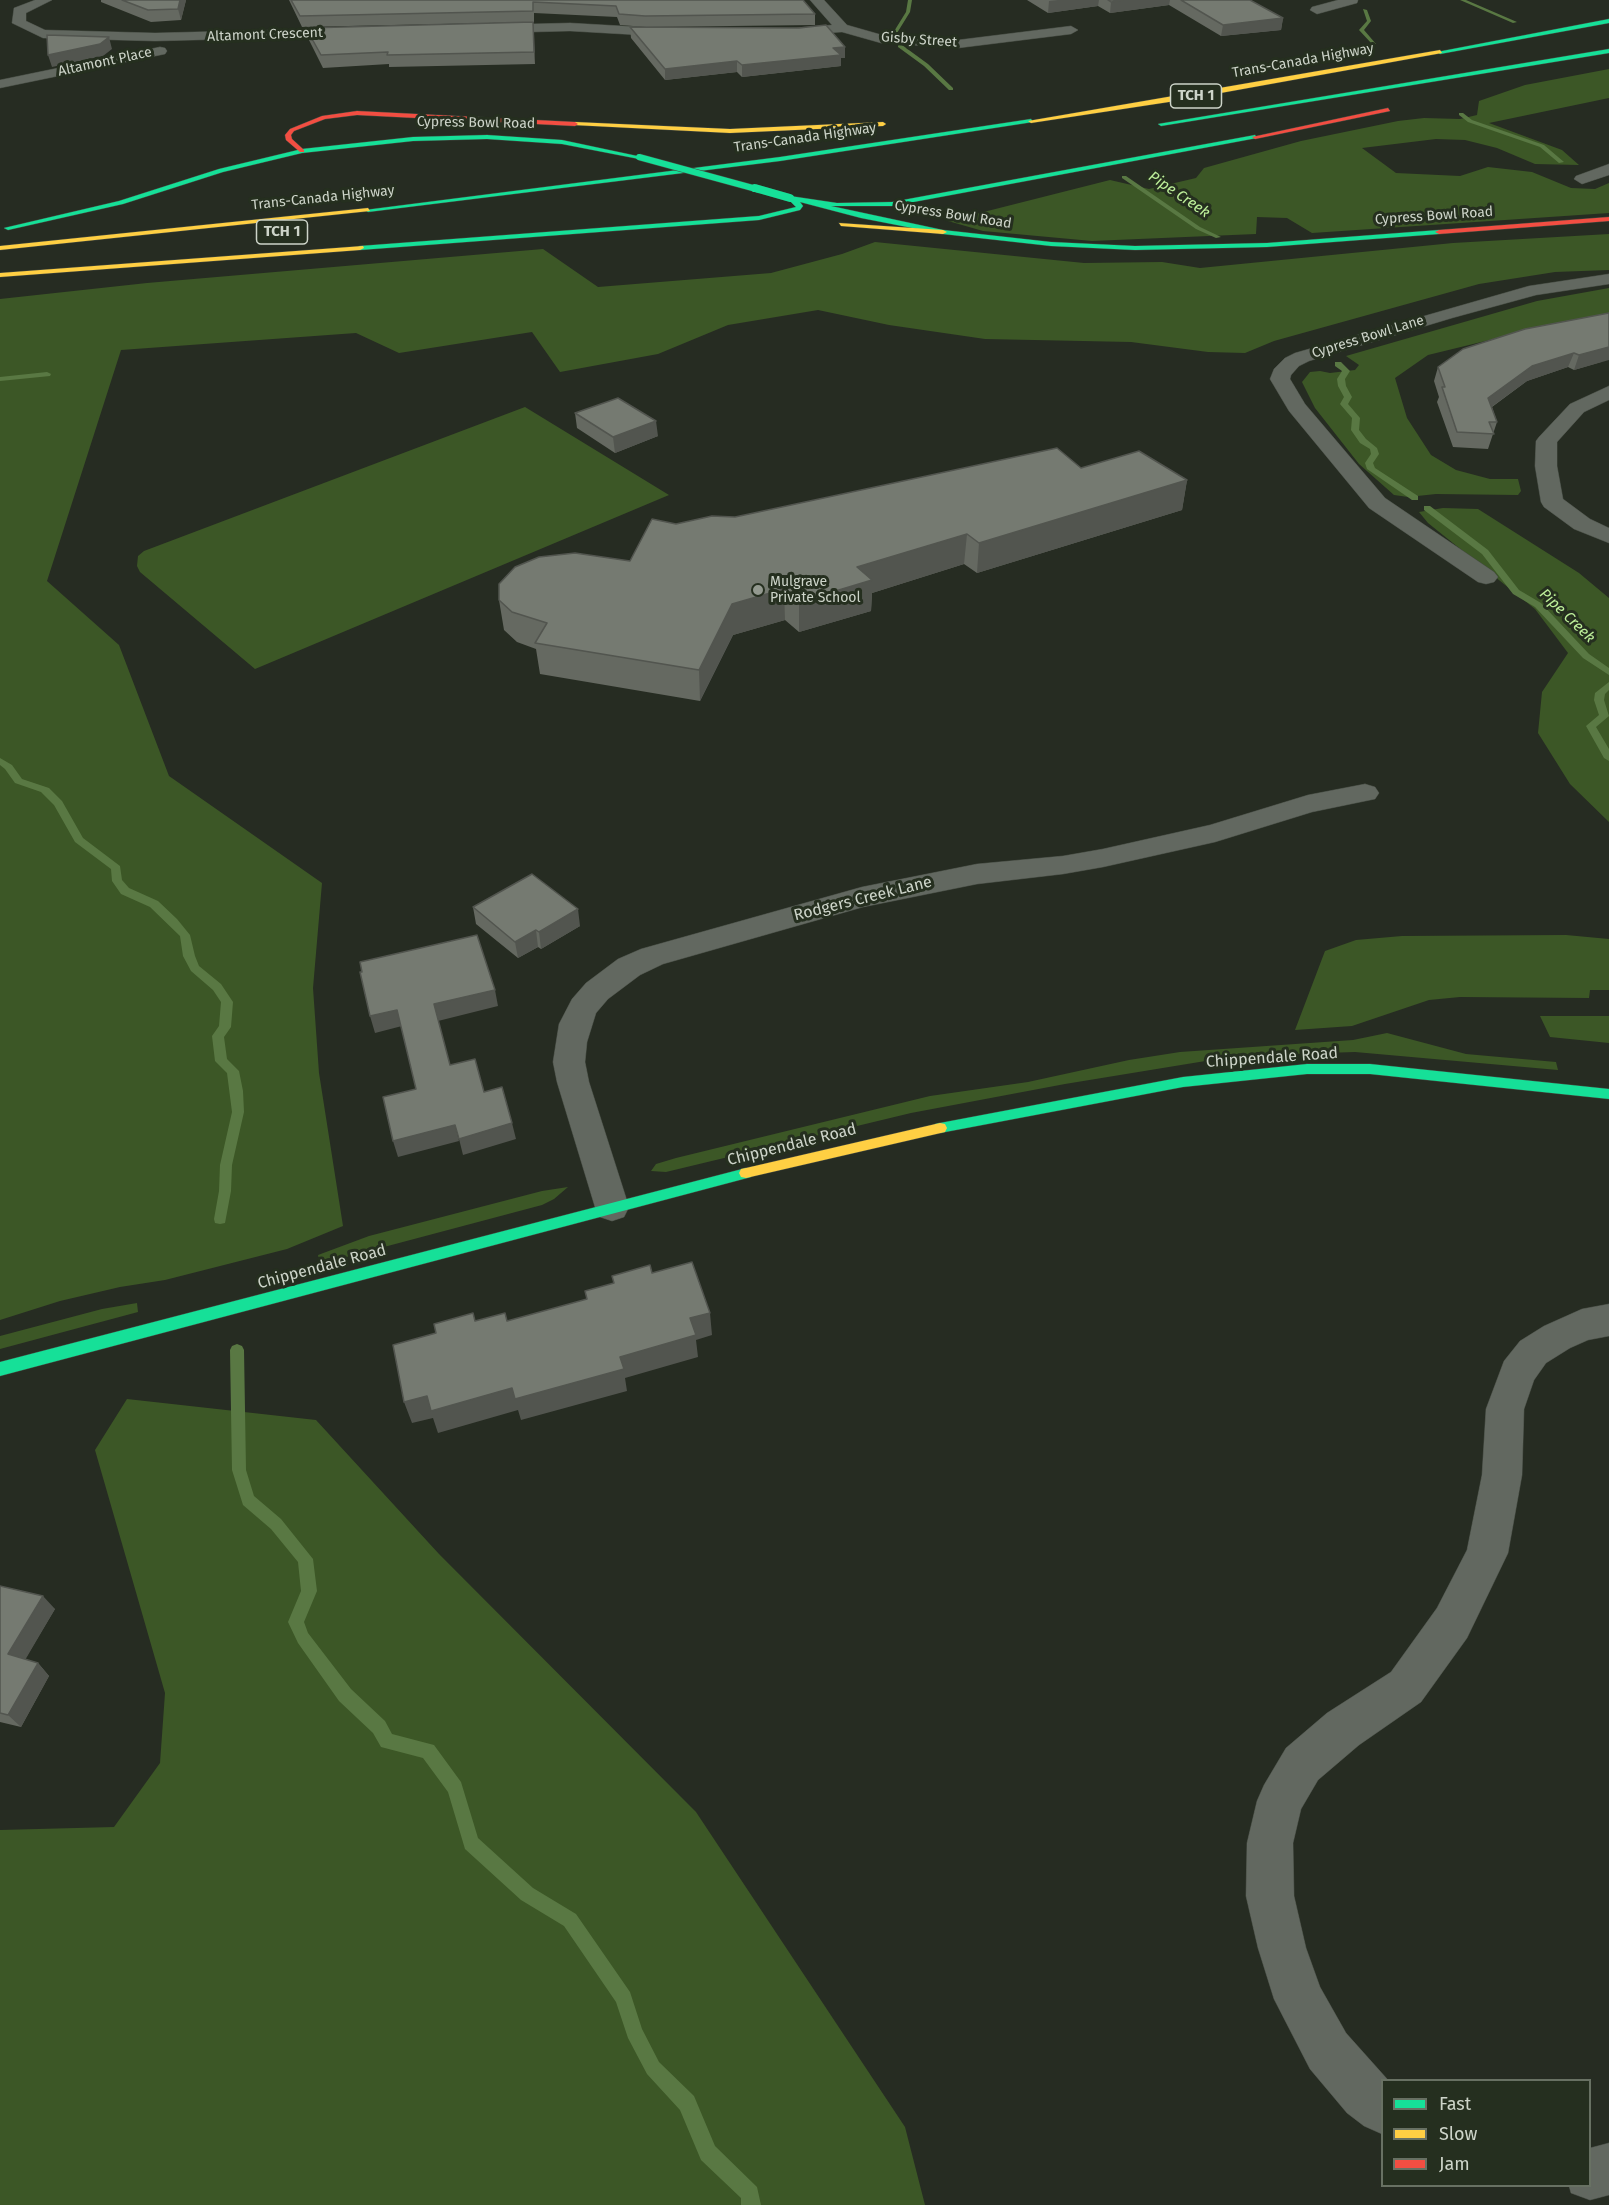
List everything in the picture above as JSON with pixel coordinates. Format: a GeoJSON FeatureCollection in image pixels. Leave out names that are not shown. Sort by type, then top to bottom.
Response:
{"type":"FeatureCollection","features":[{"type":"Feature","properties":{"kind":"main road"},"geometry":{"type":"LineString","coordinates":[[1112,94],[1609,21]]}},
{"type":"Feature","properties":{"kind":"main road","name":"Trans-Canada Highway"},"geometry":{"type":"LineString","coordinates":[[0,248],[417,204],[886,144],[1270,84],[1609,21]]}},
{"type":"Feature","properties":{"kind":"main road","name":"TCH 1"},"geometry":{"type":"LineString","coordinates":[[1144,127],[1348,96],[1609,51]]}},
{"type":"Feature","properties":{"kind":"main road"},"geometry":{"type":"LineString","coordinates":[[1543,76],[1609,61]]}},
{"type":"Feature","properties":{"kind":"main road"},"geometry":{"type":"LineString","coordinates":[[790,198],[820,204],[857,206],[892,204],[1235,142],[1407,106]]}},
{"type":"Feature","properties":{"kind":"main road"},"geometry":{"type":"LineString","coordinates":[[302,151],[289,140],[288,135],[292,130],[324,117],[357,113],[730,131],[804,129],[901,122]]}},
{"type":"Feature","properties":{"kind":"main road","name":"Cypress Bowl Road"},"geometry":{"type":"LineString","coordinates":[[0,230],[81,213],[238,165],[302,151],[414,139],[487,137],[562,142],[639,157],[861,216],[943,232],[1062,245],[1178,248],[1267,245],[1609,219]]}},
{"type":"Feature","properties":{"kind":"main road"},"geometry":{"type":"LineString","coordinates":[[692,187],[771,177]]}},
{"type":"Feature","properties":{"kind":"main road"},"geometry":{"type":"LineString","coordinates":[[939,196],[913,206],[904,213],[905,218],[911,222],[943,232]]}},
{"type":"Feature","properties":{"kind":"main road"},"geometry":{"type":"LineString","coordinates":[[0,275],[759,218],[798,209],[800,206],[790,198]]}},
{"type":"Feature","properties":{"kind":"main road","name":"Trans-Canada Highway"},"geometry":{"type":"LineString","coordinates":[[0,260],[444,215]]}},
{"type":"Feature","properties":{"kind":"main road"},"geometry":{"type":"LineString","coordinates":[[692,223],[803,222]]}},
{"type":"Feature","properties":{"kind":"main road"},"geometry":{"type":"LineString","coordinates":[[822,223],[943,232]]}},
{"type":"Feature","properties":{"kind":"main road","name":"Chippendale Road"},"geometry":{"type":"LineString","coordinates":[[0,1369],[612,1208],[885,1139],[1102,1096],[1227,1076],[1307,1069],[1370,1070],[1609,1094]]}},
{"type":"Feature","properties":{"kind":"street","name":"Altamont Crescent"},"geometry":{"type":"LineString","coordinates":[[46,0],[19,11],[19,23],[43,34],[209,37],[366,31]]}},
{"type":"Feature","properties":{"kind":"street"},"geometry":{"type":"LineString","coordinates":[[817,0],[842,28]]}},
{"type":"Feature","properties":{"kind":"street"},"geometry":{"type":"LineString","coordinates":[[1317,10],[1352,0]]}},
{"type":"Feature","properties":{"kind":"street"},"geometry":{"type":"LineString","coordinates":[[479,29],[570,27],[646,33],[693,33]]}},
{"type":"Feature","properties":{"kind":"street"},"geometry":{"type":"LineString","coordinates":[[776,33],[842,28]]}},
{"type":"Feature","properties":{"kind":"street","name":"Gisby Street"},"geometry":{"type":"LineString","coordinates":[[842,28],[881,39],[958,44],[1071,30]]}},
{"type":"Feature","properties":{"kind":"street","name":"Altamont Place"},"geometry":{"type":"LineString","coordinates":[[0,84],[196,44],[209,37]]}},
{"type":"Feature","properties":{"kind":"street"},"geometry":{"type":"LineString","coordinates":[[1582,179],[1609,169]]}},
{"type":"Feature","properties":{"kind":"street","name":"Cypress Bowl Lane"},"geometry":{"type":"LineString","coordinates":[[1486,578],[1377,503],[1296,407],[1280,379],[1281,374],[1292,362],[1302,357],[1434,317],[1535,290],[1609,279]]}},
{"type":"Feature","properties":{"kind":"street"},"geometry":{"type":"LineString","coordinates":[[1609,392],[1577,408],[1546,441],[1546,466],[1552,502],[1569,517],[1609,536]]}},
{"type":"Feature","properties":{"kind":"street","name":"Rodgers Creek Lane"},"geometry":{"type":"LineString","coordinates":[[612,1208],[573,1082],[569,1062],[575,1024],[583,1008],[597,991],[629,967],[652,956],[862,897],[977,874],[1063,865],[1103,858],[1215,833],[1308,804],[1365,793]]}},
{"type":"Feature","properties":{"kind":"street"},"geometry":{"type":"LineString","coordinates":[[1381,2107],[1365,2095],[1328,2051],[1299,1999],[1282,1948],[1270,1885],[1270,1843],[1280,1801],[1302,1764],[1343,1729],[1406,1687],[1452,1623],[1487,1553],[1502,1475],[1505,1409],[1517,1373],[1533,1352],[1557,1337],[1582,1325],[1609,1320]]}},
{"type":"Feature","properties":{"kind":"street"},"geometry":{"type":"LineString","coordinates":[[1591,2174],[1609,2169]]}},
{"type":"Feature","properties":{"kind":"green space"},"geometry":{"type":"Polygon","coordinates":[[[1609,69],[1609,98],[1489,123],[1562,150],[1579,165],[1535,164],[1497,148],[1465,140],[1436,139],[1362,148],[1396,173],[1460,176],[1488,167],[1532,172],[1571,188],[1595,189],[1609,183],[1609,213],[1312,233],[1287,218],[1257,217],[1256,234],[1092,241],[983,231],[948,221],[1110,180],[1149,189],[1196,178],[1204,168],[1301,141],[1398,121],[1424,118],[1460,119],[1477,115],[1479,101],[1525,85],[1609,69]]]}},
{"type":"Feature","properties":{"kind":"green space"},"geometry":{"type":"Polygon","coordinates":[[[1609,234],[1609,270],[1555,272],[1479,284],[1274,341],[1245,353],[1208,352],[1131,342],[985,339],[889,325],[818,310],[728,325],[658,354],[560,372],[532,332],[399,353],[356,333],[121,350],[47,581],[119,645],[169,776],[322,883],[313,988],[319,1073],[343,1226],[287,1249],[165,1280],[120,1287],[60,1301],[0,1320],[0,299],[147,283],[543,249],[598,287],[771,273],[842,254],[875,242],[1084,263],[1162,262],[1200,268],[1453,243],[1609,234]]]}},
{"type":"Feature","properties":{"kind":"green space"},"geometry":{"type":"Polygon","coordinates":[[[1609,288],[1609,314],[1547,326],[1428,355],[1395,378],[1407,418],[1431,455],[1456,470],[1490,479],[1518,479],[1521,491],[1518,495],[1436,494],[1408,497],[1394,495],[1359,464],[1315,408],[1302,382],[1310,372],[1330,373],[1355,370],[1359,365],[1346,356],[1537,301],[1609,288]]]}},
{"type":"Feature","properties":{"kind":"green space"},"geometry":{"type":"Polygon","coordinates":[[[525,407],[669,495],[255,669],[140,572],[137,566],[138,556],[144,551],[525,407]]]}},
{"type":"Feature","properties":{"kind":"green space"},"geometry":{"type":"Polygon","coordinates":[[[1443,508],[1478,509],[1579,573],[1609,598],[1609,822],[1570,784],[1538,733],[1542,692],[1568,653],[1535,609],[1428,523],[1419,512],[1443,508]]]}},
{"type":"Feature","properties":{"kind":"green space"},"geometry":{"type":"Polygon","coordinates":[[[1566,935],[1609,939],[1609,990],[1590,990],[1589,998],[1460,997],[1429,1000],[1352,1026],[1295,1030],[1325,951],[1356,940],[1402,936],[1566,935]]]}},
{"type":"Feature","properties":{"kind":"green space"},"geometry":{"type":"Polygon","coordinates":[[[1540,1016],[1609,1016],[1609,1043],[1550,1037],[1540,1016]]]}},
{"type":"Feature","properties":{"kind":"green space"},"geometry":{"type":"Polygon","coordinates":[[[1387,1033],[1466,1054],[1556,1062],[1558,1070],[1355,1052],[1236,1056],[1065,1084],[911,1113],[666,1172],[651,1171],[656,1164],[676,1158],[930,1096],[1028,1082],[1129,1060],[1180,1052],[1353,1040],[1387,1033]]]}},
{"type":"Feature","properties":{"kind":"green space"},"geometry":{"type":"Polygon","coordinates":[[[568,1187],[554,1199],[542,1205],[320,1264],[318,1255],[369,1236],[542,1191],[568,1187]]]}},
{"type":"Feature","properties":{"kind":"green space"},"geometry":{"type":"Polygon","coordinates":[[[137,1303],[138,1312],[0,1349],[0,1336],[102,1309],[137,1303]]]}},
{"type":"Feature","properties":{"kind":"green space"},"geometry":{"type":"Polygon","coordinates":[[[127,1399],[316,1420],[439,1554],[696,1812],[905,2127],[925,2205],[0,2205],[0,1830],[114,1827],[160,1763],[165,1693],[95,1450],[127,1399]]]}},
{"type":"Feature","properties":{"kind":"building"},"geometry":{"type":"Polygon","coordinates":[[[122,0],[180,0],[178,9],[148,10],[122,0]]]}},
{"type":"Feature","properties":{"kind":"building"},"geometry":{"type":"Polygon","coordinates":[[[291,0],[803,0],[815,14],[645,16],[619,14],[616,6],[533,2],[533,11],[300,16],[291,0]]]}},
{"type":"Feature","properties":{"kind":"building"},"geometry":{"type":"Polygon","coordinates":[[[1181,0],[1250,0],[1283,18],[1223,25],[1181,0]]]}},
{"type":"Feature","properties":{"kind":"building"},"geometry":{"type":"Polygon","coordinates":[[[533,22],[534,52],[387,55],[388,52],[321,55],[306,28],[533,22]]]}},
{"type":"Feature","properties":{"kind":"building"},"geometry":{"type":"Polygon","coordinates":[[[826,25],[845,47],[833,48],[841,55],[742,65],[737,61],[665,69],[630,27],[799,28],[826,25]]]}},
{"type":"Feature","properties":{"kind":"building"},"geometry":{"type":"Polygon","coordinates":[[[47,35],[109,37],[100,44],[48,55],[47,35]]]}},
{"type":"Feature","properties":{"kind":"building"},"geometry":{"type":"Polygon","coordinates":[[[1609,313],[1609,347],[1579,355],[1574,353],[1532,366],[1488,398],[1497,422],[1489,422],[1494,434],[1457,432],[1438,367],[1463,349],[1525,329],[1609,313]]]}},
{"type":"Feature","properties":{"kind":"building"},"geometry":{"type":"Polygon","coordinates":[[[618,398],[656,421],[613,437],[575,413],[618,398]]]}},
{"type":"Feature","properties":{"kind":"building","name":"Mulgrave Private School"},"geometry":{"type":"Polygon","coordinates":[[[1057,448],[1081,468],[1139,451],[1187,480],[979,543],[967,534],[857,567],[872,580],[799,602],[784,589],[732,604],[699,670],[535,643],[547,623],[512,612],[499,600],[499,584],[515,567],[539,557],[575,553],[630,561],[652,519],[676,524],[712,516],[735,517],[1057,448]]]}},
{"type":"Feature","properties":{"kind":"building"},"geometry":{"type":"Polygon","coordinates":[[[532,874],[578,909],[539,932],[536,930],[515,942],[473,907],[532,874]]]}},
{"type":"Feature","properties":{"kind":"building"},"geometry":{"type":"Polygon","coordinates":[[[477,935],[495,990],[434,1004],[450,1065],[475,1059],[484,1092],[502,1087],[512,1123],[459,1139],[455,1125],[393,1141],[383,1097],[416,1089],[397,1010],[370,1016],[360,972],[362,972],[360,962],[477,935]]]}},
{"type":"Feature","properties":{"kind":"building"},"geometry":{"type":"Polygon","coordinates":[[[692,1262],[710,1313],[690,1318],[696,1335],[620,1357],[624,1369],[515,1399],[512,1388],[431,1411],[427,1396],[404,1402],[393,1345],[436,1333],[434,1324],[473,1313],[475,1321],[505,1313],[507,1321],[587,1299],[585,1291],[614,1283],[612,1276],[650,1265],[652,1273],[692,1262]]]}},
{"type":"Feature","properties":{"kind":"building"},"geometry":{"type":"Polygon","coordinates":[[[0,1586],[43,1596],[8,1654],[38,1663],[8,1715],[0,1713],[0,1586]]]}},
{"type":"Feature","properties":{"kind":"waterway","name":"Pipe Creek"},"geometry":{"type":"LineString","coordinates":[[895,32],[908,12],[910,0]]}},
{"type":"Feature","properties":{"kind":"waterway"},"geometry":{"type":"LineString","coordinates":[[1462,0],[1515,22]]}},
{"type":"Feature","properties":{"kind":"waterway","name":"Pipe Creek"},"geometry":{"type":"LineString","coordinates":[[1365,10],[1369,21],[1361,30],[1374,43]]}},
{"type":"Feature","properties":{"kind":"waterway","name":"Pipe Creek"},"geometry":{"type":"LineString","coordinates":[[900,46],[926,65],[951,89]]}},
{"type":"Feature","properties":{"kind":"waterway","name":"Pipe Creek"},"geometry":{"type":"LineString","coordinates":[[1461,114],[1470,121],[1542,146],[1561,162]]}},
{"type":"Feature","properties":{"kind":"waterway","name":"Pipe Creek"},"geometry":{"type":"LineString","coordinates":[[1124,177],[1198,228],[1218,237]]}},
{"type":"Feature","properties":{"kind":"waterway","name":"Pipe Creek"},"geometry":{"type":"LineString","coordinates":[[1338,364],[1346,371],[1341,379],[1348,397],[1344,404],[1356,418],[1355,430],[1363,441],[1373,448],[1375,454],[1369,463],[1371,469],[1415,498]]}},
{"type":"Feature","properties":{"kind":"waterway"},"geometry":{"type":"LineString","coordinates":[[0,379],[47,374]]}},
{"type":"Feature","properties":{"kind":"waterway","name":"Pipe Creek"},"geometry":{"type":"LineString","coordinates":[[1427,508],[1485,552],[1516,592],[1538,605],[1586,656],[1609,672]]}},
{"type":"Feature","properties":{"kind":"waterway"},"geometry":{"type":"LineString","coordinates":[[1609,685],[1600,693],[1599,700],[1604,716],[1591,726],[1609,758]]}},
{"type":"Feature","properties":{"kind":"waterway"},"geometry":{"type":"LineString","coordinates":[[0,761],[9,767],[18,781],[45,790],[58,803],[79,840],[116,868],[117,881],[125,891],[154,904],[173,922],[185,935],[189,956],[195,968],[217,987],[227,1002],[225,1027],[218,1036],[221,1061],[233,1071],[238,1112],[226,1165],[225,1191],[220,1219]]}},
{"type":"Feature","properties":{"kind":"waterway"},"geometry":{"type":"LineString","coordinates":[[237,1350],[239,1470],[248,1500],[276,1524],[305,1559],[309,1591],[296,1622],[303,1638],[345,1695],[379,1727],[387,1741],[428,1751],[455,1788],[471,1843],[527,1894],[570,1920],[624,1998],[634,2032],[653,2068],[687,2103],[708,2153],[750,2194],[751,2205]]}},
{"type":"Feature","properties":{"kind":"traffic: fast"},"geometry":{"type":"LineString","coordinates":[[1440,52],[1609,21]]}},
{"type":"Feature","properties":{"kind":"traffic: fast"},"geometry":{"type":"LineString","coordinates":[[1161,124],[1609,51]]}},
{"type":"Feature","properties":{"kind":"traffic: fast"},"geometry":{"type":"LineString","coordinates":[[368,210],[780,159],[1031,121]]}},
{"type":"Feature","properties":{"kind":"traffic: fast"},"geometry":{"type":"LineString","coordinates":[[302,151],[413,139],[487,137],[562,142],[639,157]]}},
{"type":"Feature","properties":{"kind":"traffic: fast"},"geometry":{"type":"LineString","coordinates":[[790,198],[837,205],[892,204],[1255,137]]}},
{"type":"Feature","properties":{"kind":"traffic: fast"},"geometry":{"type":"LineString","coordinates":[[8,228],[121,203],[221,170],[302,151]]}},
{"type":"Feature","properties":{"kind":"traffic: fast"},"geometry":{"type":"LineString","coordinates":[[639,157],[790,198]]}},
{"type":"Feature","properties":{"kind":"traffic: fast"},"geometry":{"type":"LineString","coordinates":[[360,248],[759,218],[798,209],[800,206],[790,198]]}},
{"type":"Feature","properties":{"kind":"traffic: fast"},"geometry":{"type":"LineString","coordinates":[[795,199],[861,216],[943,232],[1051,244],[1135,248],[1267,245],[1439,232]]}},
{"type":"Feature","properties":{"kind":"traffic: fast"},"geometry":{"type":"LineString","coordinates":[[940,1128],[1183,1082],[1307,1069],[1370,1069],[1609,1094]]}},
{"type":"Feature","properties":{"kind":"traffic: fast"},"geometry":{"type":"LineString","coordinates":[[0,1369],[746,1173]]}},
{"type":"Feature","properties":{"kind":"traffic: slow"},"geometry":{"type":"LineString","coordinates":[[1031,121],[1182,98],[1440,52]]}},
{"type":"Feature","properties":{"kind":"traffic: slow"},"geometry":{"type":"LineString","coordinates":[[575,124],[730,131],[883,124]]}},
{"type":"Feature","properties":{"kind":"traffic: slow"},"geometry":{"type":"LineString","coordinates":[[0,248],[368,210]]}},
{"type":"Feature","properties":{"kind":"traffic: slow"},"geometry":{"type":"LineString","coordinates":[[841,224],[943,232]]}},
{"type":"Feature","properties":{"kind":"traffic: slow"},"geometry":{"type":"LineString","coordinates":[[0,275],[360,248]]}},
{"type":"Feature","properties":{"kind":"traffic: slow"},"geometry":{"type":"LineString","coordinates":[[746,1173],[940,1128]]}},
{"type":"Feature","properties":{"kind":"traffic: jam"},"geometry":{"type":"LineString","coordinates":[[1255,137],[1388,110]]}},
{"type":"Feature","properties":{"kind":"traffic: jam"},"geometry":{"type":"LineString","coordinates":[[302,151],[289,140],[288,135],[292,130],[324,117],[357,113],[575,124]]}},
{"type":"Feature","properties":{"kind":"traffic: jam"},"geometry":{"type":"LineString","coordinates":[[1439,232],[1609,219]]}},
{"type":"Feature","properties":{"kind":"place","name":"Mulgrave Private School"},"geometry":{"type":"Point","coordinates":[758,590]}}]}
